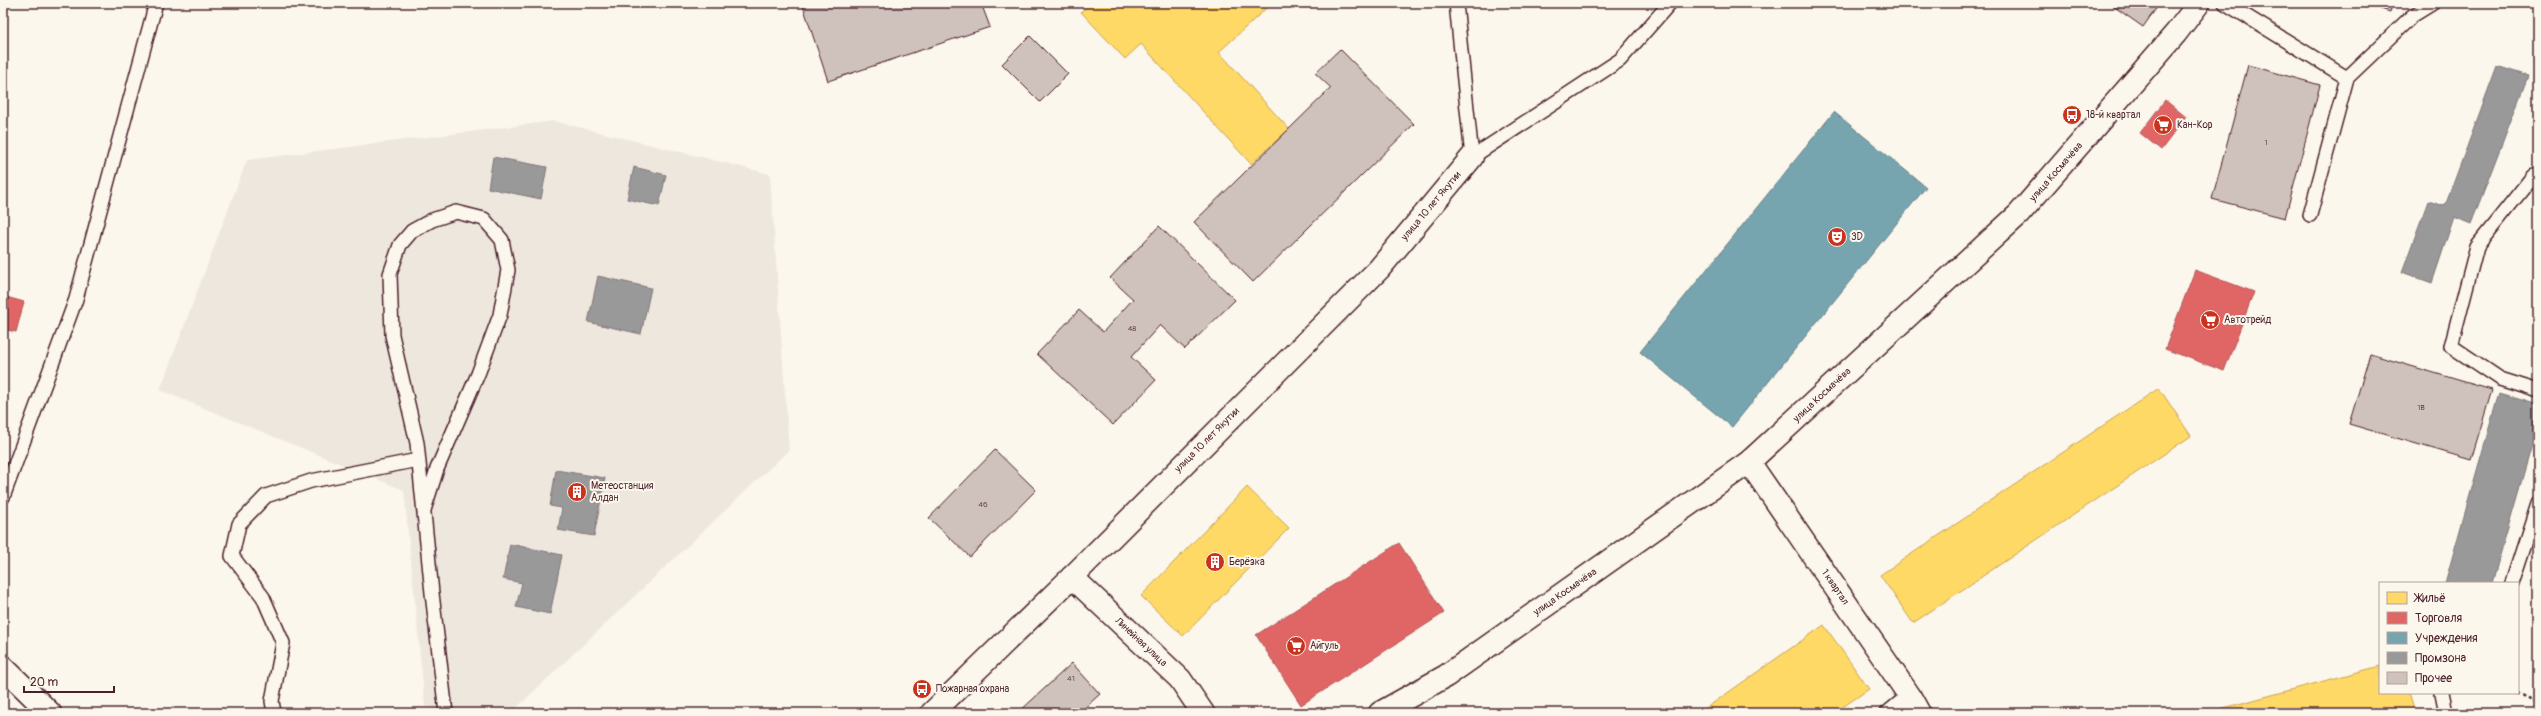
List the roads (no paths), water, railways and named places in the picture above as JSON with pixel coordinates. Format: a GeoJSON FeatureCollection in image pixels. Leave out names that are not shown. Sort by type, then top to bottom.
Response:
{"type":"FeatureCollection","features":[{"type":"Feature","properties":{"kind":"main road","name":"улица Космачёва"},"geometry":{"type":"LineString","coordinates":[[1380,713],[1446,676],[1749,462],[2019,214],[2176,33],[2199,3]]}},
{"type":"Feature","properties":{"kind":"main road","name":"улица 10 лет Якутии"},"geometry":{"type":"LineString","coordinates":[[932,713],[1072,577],[1379,269],[1472,157]]}},
{"type":"Feature","properties":{"kind":"main road","name":"1 квартал"},"geometry":{"type":"LineString","coordinates":[[1749,462],[1914,704]]}},
{"type":"Feature","properties":{"kind":"main road","name":"Линейная улица"},"geometry":{"type":"LineString","coordinates":[[1072,577],[1180,679],[1203,713]]}},
{"type":"Feature","properties":{"kind":"main road"},"geometry":{"type":"LineString","coordinates":[[3,667],[50,713]]}},
{"type":"Feature","properties":{"kind":"lane"},"geometry":{"type":"LineString","coordinates":[[3,497],[76,299],[156,3]]}},
{"type":"Feature","properties":{"kind":"lane"},"geometry":{"type":"LineString","coordinates":[[1456,3],[1472,157],[1620,60],[1670,3]]}},
{"type":"Feature","properties":{"kind":"lane"},"geometry":{"type":"LineString","coordinates":[[2225,3],[2347,78]]}},
{"type":"Feature","properties":{"kind":"lane"},"geometry":{"type":"LineString","coordinates":[[2310,215],[2347,78],[2412,16],[2433,3]]}},
{"type":"Feature","properties":{"kind":"lane"},"geometry":{"type":"LineString","coordinates":[[2538,177],[2533,176],[2477,246],[2451,346],[2500,379],[2538,391]]}},
{"type":"Feature","properties":{"kind":"lane"},"geometry":{"type":"LineString","coordinates":[[424,510],[438,469],[478,374],[500,315],[508,270],[502,240],[484,219],[456,212],[432,220],[412,231],[400,245],[390,274],[392,335],[417,443],[418,460],[446,713]]}},
{"type":"Feature","properties":{"kind":"lane"},"geometry":{"type":"LineString","coordinates":[[274,713],[272,701],[283,643],[263,597],[232,556],[239,524],[266,496],[311,481],[418,460]]}},
{"type":"Feature","properties":{"kind":"lane"},"geometry":{"type":"LineString","coordinates":[[2512,582],[2538,503]]}},
{"type":"Feature","properties":{"kind":"lane"},"geometry":{"type":"LineString","coordinates":[[2442,694],[2446,713]]}},
{"type":"Feature","properties":{"kind":"lane"},"geometry":{"type":"LineString","coordinates":[[1887,713],[1914,704]]}},
{"type":"Feature","properties":{"kind":"place","name":"18-й квартал"},"geometry":{"type":"Point","coordinates":[2072,115]}},
{"type":"Feature","properties":{"kind":"place","name":"Кан-Кор"},"geometry":{"type":"Point","coordinates":[2163,125]}},
{"type":"Feature","properties":{"kind":"place","name":"3D"},"geometry":{"type":"Point","coordinates":[1837,237]}},
{"type":"Feature","properties":{"kind":"place","name":"Автотрейд"},"geometry":{"type":"Point","coordinates":[2210,320]}},
{"type":"Feature","properties":{"kind":"place","name":"Метеостанция Алдан"},"geometry":{"type":"Point","coordinates":[577,492]}},
{"type":"Feature","properties":{"kind":"place","name":"Берёзка"},"geometry":{"type":"Point","coordinates":[1215,562]}},
{"type":"Feature","properties":{"kind":"place","name":"Айгуль"},"geometry":{"type":"Point","coordinates":[1296,646]}},
{"type":"Feature","properties":{"kind":"place","name":"Пожарная охрана"},"geometry":{"type":"Point","coordinates":[922,689]}}]}
